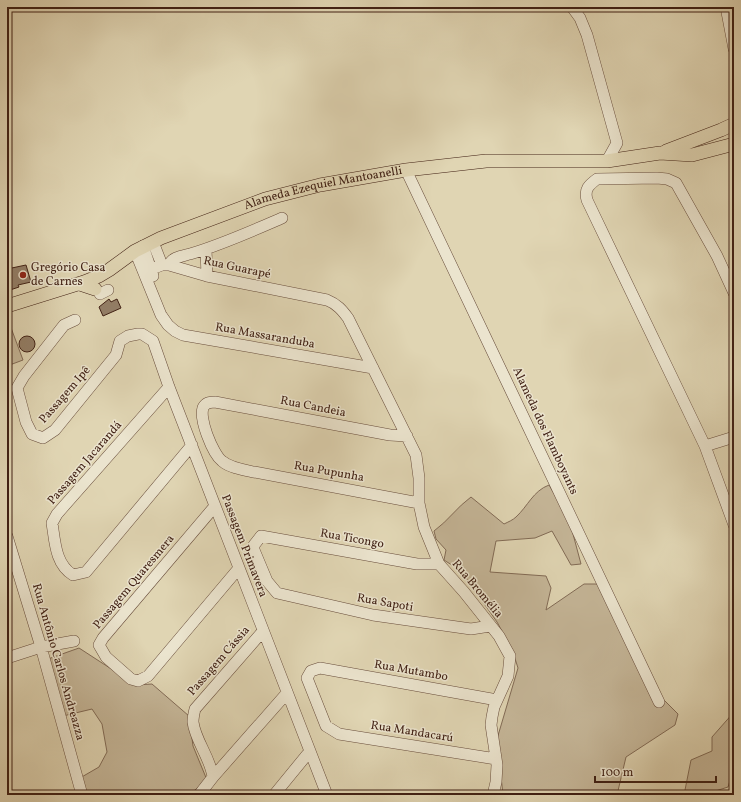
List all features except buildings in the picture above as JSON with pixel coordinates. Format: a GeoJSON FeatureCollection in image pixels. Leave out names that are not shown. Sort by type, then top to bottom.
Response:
{"type":"FeatureCollection","features":[{"type":"Feature","properties":{"kind":"main road","name":"Alameda Ezequiel Mantoanelli"},"geometry":{"type":"LineString","coordinates":[[7,306],[80,284],[109,270],[144,246],[265,199],[320,185],[406,170],[486,161],[607,161],[660,153],[734,124]]}},
{"type":"Feature","properties":{"kind":"main road"},"geometry":{"type":"LineString","coordinates":[[721,130],[730,146]]}},
{"type":"Feature","properties":{"kind":"main road","name":"Alameda Ezequiel Mantoanelli"},"geometry":{"type":"LineString","coordinates":[[660,153],[692,155],[730,146]]}},
{"type":"Feature","properties":{"kind":"main road"},"geometry":{"type":"LineString","coordinates":[[80,284],[102,290],[109,270]]}},
{"type":"Feature","properties":{"kind":"street"},"geometry":{"type":"LineString","coordinates":[[572,7],[580,18],[587,35],[617,142],[607,161]]}},
{"type":"Feature","properties":{"kind":"street"},"geometry":{"type":"LineString","coordinates":[[726,7],[734,49]]}},
{"type":"Feature","properties":{"kind":"street","name":"Alameda dos Flamboyants"},"geometry":{"type":"LineString","coordinates":[[406,170],[659,702]]}},
{"type":"Feature","properties":{"kind":"street"},"geometry":{"type":"LineString","coordinates":[[734,293],[717,256],[676,183],[667,179],[657,178],[597,179],[586,190],[585,195],[587,200],[705,446],[734,525]]}},
{"type":"Feature","properties":{"kind":"street"},"geometry":{"type":"LineString","coordinates":[[147,271],[166,265],[178,257],[206,249],[282,218]]}},
{"type":"Feature","properties":{"kind":"street"},"geometry":{"type":"LineString","coordinates":[[144,246],[166,265]]}},
{"type":"Feature","properties":{"kind":"street","name":"Rua Massaranduba"},"geometry":{"type":"LineString","coordinates":[[144,246],[151,291],[161,315],[175,332],[183,335],[373,368]]}},
{"type":"Feature","properties":{"kind":"street"},"geometry":{"type":"LineString","coordinates":[[206,249],[207,276]]}},
{"type":"Feature","properties":{"kind":"street","name":"Rua Guarapé"},"geometry":{"type":"LineString","coordinates":[[166,265],[207,276],[327,300]]}},
{"type":"Feature","properties":{"kind":"street","name":"Rua Bromélia"},"geometry":{"type":"LineString","coordinates":[[327,300],[340,307],[348,318],[416,455],[419,478],[419,503],[424,527],[439,564],[464,592],[499,636],[510,656],[508,676],[494,708],[491,725],[496,759],[496,782],[493,795]]}},
{"type":"Feature","properties":{"kind":"street","name":"Passagem Ipê"},"geometry":{"type":"LineString","coordinates":[[75,320],[64,325],[24,376],[18,388],[26,422],[32,434],[43,438],[55,430],[116,355],[120,341]]}},
{"type":"Feature","properties":{"kind":"street","name":"Passagem Primavera"},"geometry":{"type":"LineString","coordinates":[[120,341],[128,336],[138,334],[142,334],[153,341],[169,387],[327,795]]}},
{"type":"Feature","properties":{"kind":"street","name":"Passagem Jacarandá"},"geometry":{"type":"LineString","coordinates":[[169,387],[57,514],[52,523],[60,562],[66,571],[73,575],[86,572],[192,445]]}},
{"type":"Feature","properties":{"kind":"street","name":"Rua Candeia"},"geometry":{"type":"LineString","coordinates":[[215,402],[390,435],[407,436]]}},
{"type":"Feature","properties":{"kind":"street","name":"Rua Pupunha"},"geometry":{"type":"LineString","coordinates":[[215,402],[208,403],[204,406],[202,412],[203,424],[217,456],[223,462],[234,467],[254,472],[419,503]]}},
{"type":"Feature","properties":{"kind":"street"},"geometry":{"type":"LineString","coordinates":[[705,446],[734,437]]}},
{"type":"Feature","properties":{"kind":"street","name":"Passagem Quaresmera"},"geometry":{"type":"LineString","coordinates":[[215,506],[103,638],[99,645],[106,657],[131,679],[138,681],[148,676],[239,568]]}},
{"type":"Feature","properties":{"kind":"street","name":"Rua Antônio Carlos Andreazza"},"geometry":{"type":"LineString","coordinates":[[7,536],[41,647],[82,795]]}},
{"type":"Feature","properties":{"kind":"street","name":"Rua Ticongo"},"geometry":{"type":"LineString","coordinates":[[277,593],[267,581],[254,550],[254,545],[261,536],[417,564],[439,564]]}},
{"type":"Feature","properties":{"kind":"street","name":"Rua Sapoti"},"geometry":{"type":"LineString","coordinates":[[277,593],[373,615],[472,629],[490,626]]}},
{"type":"Feature","properties":{"kind":"street","name":"Passagem Cássia"},"geometry":{"type":"LineString","coordinates":[[213,777],[211,766],[196,733],[193,722],[195,709],[263,631]]}},
{"type":"Feature","properties":{"kind":"street"},"geometry":{"type":"LineString","coordinates":[[7,658],[41,647],[74,641]]}},
{"type":"Feature","properties":{"kind":"street","name":"Rua Mutambo"},"geometry":{"type":"LineString","coordinates":[[326,726],[307,678],[312,671],[320,668],[497,700]]}},
{"type":"Feature","properties":{"kind":"street"},"geometry":{"type":"LineString","coordinates":[[199,795],[287,693]]}},
{"type":"Feature","properties":{"kind":"street","name":"Rua Mandacarú"},"geometry":{"type":"LineString","coordinates":[[326,726],[339,734],[496,759]]}},
{"type":"Feature","properties":{"kind":"street"},"geometry":{"type":"LineString","coordinates":[[274,795],[310,751]]}},
{"type":"Feature","properties":{"kind":"shaded area"},"geometry":{"type":"Polygon","coordinates":[[[7,317],[23,360],[7,366],[7,317]]]}},
{"type":"Feature","properties":{"kind":"shaded area"},"geometry":{"type":"Polygon","coordinates":[[[549,485],[569,519],[581,564],[571,565],[552,531],[535,538],[496,541],[490,572],[546,576],[551,588],[546,610],[584,584],[598,584],[647,683],[678,714],[675,725],[626,757],[617,795],[503,795],[497,739],[518,668],[512,649],[497,622],[461,571],[444,560],[446,550],[436,539],[434,531],[471,497],[504,524],[515,518],[539,491],[549,485]]]}},
{"type":"Feature","properties":{"kind":"shaded area"},"geometry":{"type":"Polygon","coordinates":[[[79,648],[136,685],[152,684],[189,716],[193,746],[207,780],[189,795],[85,795],[80,778],[99,767],[107,752],[102,724],[92,709],[63,716],[48,659],[79,648]]]}},
{"type":"Feature","properties":{"kind":"shaded area"},"geometry":{"type":"Polygon","coordinates":[[[734,712],[734,768],[728,787],[703,795],[684,795],[691,760],[712,751],[712,737],[734,712]]]}},
{"type":"Feature","properties":{"kind":"place","name":"Gregório Casa de Carnes"},"geometry":{"type":"Point","coordinates":[23,275]}}]}
